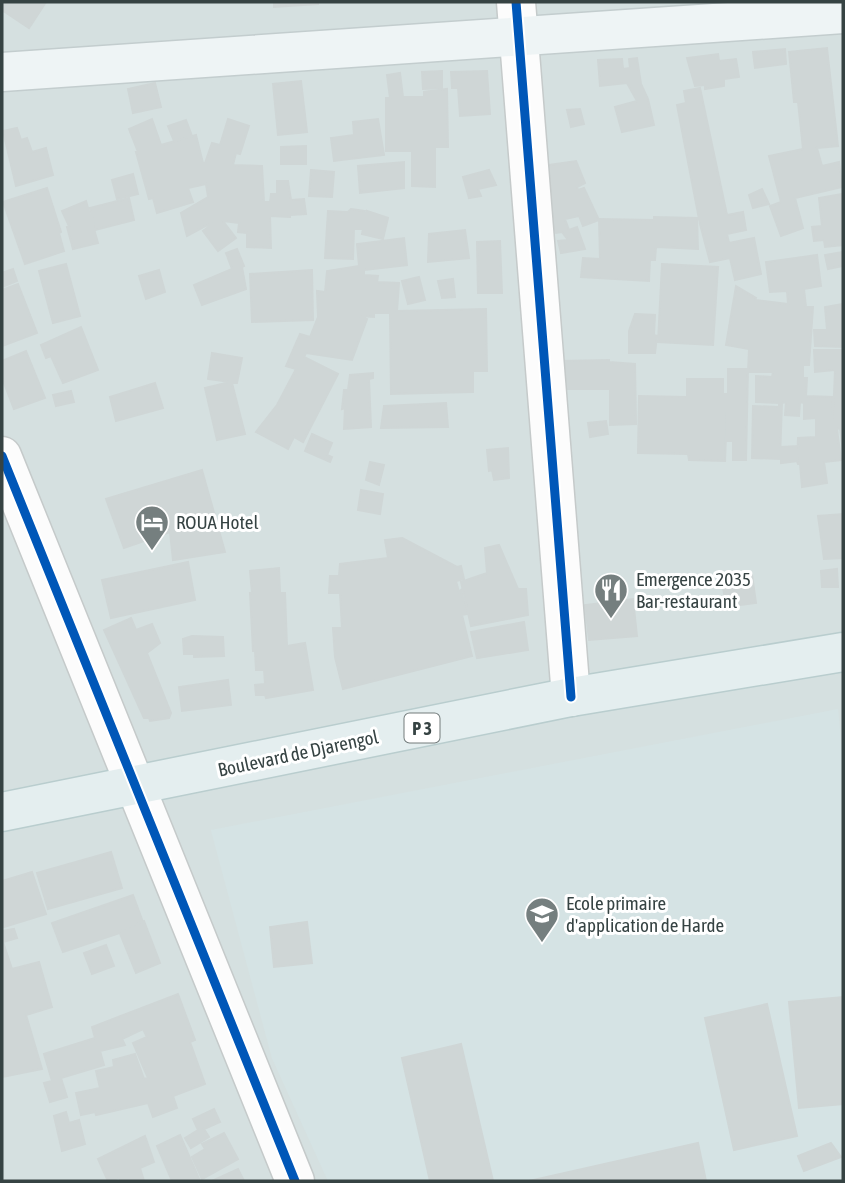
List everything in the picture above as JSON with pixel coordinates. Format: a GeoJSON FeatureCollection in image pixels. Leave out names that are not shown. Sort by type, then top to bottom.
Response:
{"type":"FeatureCollection","features":[{"type":"Feature","properties":{"kind":"main road"},"geometry":{"type":"LineString","coordinates":[[2,72],[518,19],[843,14]]}},
{"type":"Feature","properties":{"kind":"main road","name":"Boulevard de Djarengol"},"geometry":{"type":"LineString","coordinates":[[2,812],[572,697],[843,652]]}},
{"type":"Feature","properties":{"kind":"street"},"geometry":{"type":"LineString","coordinates":[[518,19],[572,697]]}},
{"type":"Feature","properties":{"kind":"street"},"geometry":{"type":"LineString","coordinates":[[2,456],[295,1181]]}},
{"type":"Feature","properties":{"kind":"shaded area"},"geometry":{"type":"Polygon","coordinates":[[[2,2],[843,2],[843,1181],[2,1181],[2,2]]]}},
{"type":"Feature","properties":{"kind":"shaded area","name":"Ecole primaire d'application de Harde"},"geometry":{"type":"Polygon","coordinates":[[[838,709],[843,766],[843,1181],[328,1181],[272,1058],[211,830],[838,709]]]}},
{"type":"Feature","properties":{"kind":"building"},"geometry":{"type":"Polygon","coordinates":[[[3,2],[46,2],[29,28],[2,10],[3,2]]]}},
{"type":"Feature","properties":{"kind":"building"},"geometry":{"type":"Polygon","coordinates":[[[274,2],[318,2],[318,4],[274,7],[274,2]]]}},
{"type":"Feature","properties":{"kind":"building"},"geometry":{"type":"Polygon","coordinates":[[[827,48],[838,146],[817,148],[822,166],[839,162],[842,187],[795,198],[803,228],[781,236],[770,206],[781,202],[769,156],[803,149],[798,102],[794,102],[789,52],[827,48]]]}},
{"type":"Feature","properties":{"kind":"building"},"geometry":{"type":"Polygon","coordinates":[[[785,49],[786,64],[755,68],[753,52],[785,49]]]}},
{"type":"Feature","properties":{"kind":"building"},"geometry":{"type":"Polygon","coordinates":[[[718,54],[719,61],[736,59],[739,77],[724,79],[724,86],[705,89],[705,85],[695,86],[687,58],[718,54]]]}},
{"type":"Feature","properties":{"kind":"building"},"geometry":{"type":"Polygon","coordinates":[[[637,58],[641,84],[648,99],[654,125],[622,132],[615,107],[637,101],[627,83],[600,86],[598,60],[622,59],[623,69],[630,68],[629,59],[637,58]]]}},
{"type":"Feature","properties":{"kind":"building"},"geometry":{"type":"Polygon","coordinates":[[[442,71],[442,88],[423,89],[422,72],[442,71]]]}},
{"type":"Feature","properties":{"kind":"building"},"geometry":{"type":"Polygon","coordinates":[[[487,71],[490,114],[460,116],[458,88],[452,88],[451,72],[487,71]]]}},
{"type":"Feature","properties":{"kind":"building"},"geometry":{"type":"Polygon","coordinates":[[[400,73],[403,97],[422,97],[422,131],[424,92],[447,89],[448,147],[435,147],[435,187],[412,186],[412,151],[386,151],[386,98],[390,98],[387,75],[400,73]]]}},
{"type":"Feature","properties":{"kind":"building"},"geometry":{"type":"Polygon","coordinates":[[[301,81],[307,132],[278,135],[273,84],[301,81]]]}},
{"type":"Feature","properties":{"kind":"building"},"geometry":{"type":"Polygon","coordinates":[[[155,83],[161,107],[133,113],[128,89],[155,83]]]}},
{"type":"Feature","properties":{"kind":"building"},"geometry":{"type":"Polygon","coordinates":[[[700,88],[727,215],[743,212],[746,230],[727,234],[729,243],[754,238],[761,274],[735,280],[730,258],[710,262],[677,105],[686,103],[684,91],[700,88]]]}},
{"type":"Feature","properties":{"kind":"building"},"geometry":{"type":"Polygon","coordinates":[[[580,109],[584,124],[571,127],[567,110],[580,109]]]}},
{"type":"Feature","properties":{"kind":"building"},"geometry":{"type":"Polygon","coordinates":[[[152,119],[161,145],[196,135],[203,163],[212,143],[220,145],[228,119],[249,126],[240,154],[236,153],[233,165],[262,166],[264,202],[270,202],[271,194],[277,194],[277,181],[288,181],[291,200],[304,199],[306,214],[290,217],[270,216],[271,248],[247,247],[247,233],[238,232],[239,223],[223,221],[236,238],[218,251],[203,231],[211,223],[187,236],[181,213],[208,197],[206,184],[188,188],[193,202],[157,213],[153,198],[149,199],[138,152],[129,129],[152,119]]]}},
{"type":"Feature","properties":{"kind":"building"},"geometry":{"type":"Polygon","coordinates":[[[378,119],[384,155],[334,161],[331,138],[354,135],[353,122],[378,119]]]}},
{"type":"Feature","properties":{"kind":"building"},"geometry":{"type":"Polygon","coordinates":[[[186,120],[192,136],[174,141],[168,126],[186,120]]]}},
{"type":"Feature","properties":{"kind":"building"},"geometry":{"type":"Polygon","coordinates":[[[17,128],[21,140],[27,138],[32,152],[46,148],[53,175],[16,186],[3,131],[17,128]]]}},
{"type":"Feature","properties":{"kind":"building"},"geometry":{"type":"Polygon","coordinates":[[[306,146],[306,164],[281,164],[281,147],[306,146]]]}},
{"type":"Feature","properties":{"kind":"building"},"geometry":{"type":"Polygon","coordinates":[[[576,161],[585,183],[577,187],[578,190],[584,188],[599,220],[583,226],[579,216],[565,219],[569,230],[577,227],[585,249],[561,253],[558,241],[568,240],[562,232],[556,233],[552,222],[558,218],[544,220],[541,166],[576,161]]]}},
{"type":"Feature","properties":{"kind":"building"},"geometry":{"type":"Polygon","coordinates":[[[404,162],[404,188],[360,193],[358,166],[404,162]]]}},
{"type":"Feature","properties":{"kind":"building"},"geometry":{"type":"Polygon","coordinates":[[[311,170],[334,172],[332,197],[309,196],[311,170]]]}},
{"type":"Feature","properties":{"kind":"building"},"geometry":{"type":"Polygon","coordinates":[[[489,170],[496,185],[478,189],[481,196],[469,198],[463,177],[489,170]]]}},
{"type":"Feature","properties":{"kind":"building"},"geometry":{"type":"Polygon","coordinates":[[[133,174],[138,194],[117,199],[112,180],[133,174]]]}},
{"type":"Feature","properties":{"kind":"building"},"geometry":{"type":"Polygon","coordinates":[[[47,188],[64,251],[25,264],[3,202],[47,188]]]}},
{"type":"Feature","properties":{"kind":"building"},"geometry":{"type":"Polygon","coordinates":[[[762,189],[769,204],[753,208],[749,195],[762,189]]]}},
{"type":"Feature","properties":{"kind":"building"},"geometry":{"type":"Polygon","coordinates":[[[842,194],[843,245],[825,247],[824,240],[814,241],[812,227],[822,226],[819,198],[842,194]]]}},
{"type":"Feature","properties":{"kind":"building"},"geometry":{"type":"Polygon","coordinates":[[[129,198],[134,220],[95,230],[90,208],[129,198]]]}},
{"type":"Feature","properties":{"kind":"building"},"geometry":{"type":"Polygon","coordinates":[[[86,201],[98,243],[73,249],[67,227],[69,226],[62,211],[86,201]]]}},
{"type":"Feature","properties":{"kind":"building"},"geometry":{"type":"Polygon","coordinates":[[[351,209],[388,218],[383,239],[362,234],[363,229],[354,229],[353,259],[325,258],[328,211],[348,212],[351,209]]]}},
{"type":"Feature","properties":{"kind":"building"},"geometry":{"type":"Polygon","coordinates":[[[654,217],[697,218],[698,249],[656,247],[655,260],[650,260],[649,281],[581,277],[583,258],[600,259],[599,219],[654,220],[654,217]]]}},
{"type":"Feature","properties":{"kind":"building"},"geometry":{"type":"Polygon","coordinates":[[[465,230],[469,258],[428,262],[429,234],[465,230]]]}},
{"type":"Feature","properties":{"kind":"building"},"geometry":{"type":"Polygon","coordinates":[[[404,238],[407,265],[364,270],[364,275],[378,276],[377,282],[399,283],[397,311],[486,309],[487,371],[473,371],[473,392],[391,394],[390,313],[374,313],[374,317],[358,316],[367,319],[352,360],[306,353],[304,357],[338,374],[303,442],[294,437],[288,449],[256,432],[277,405],[296,369],[286,366],[300,334],[310,337],[318,317],[317,291],[325,292],[327,271],[359,266],[357,244],[404,238]]]}},
{"type":"Feature","properties":{"kind":"building"},"geometry":{"type":"Polygon","coordinates":[[[500,241],[502,293],[478,293],[477,242],[500,241]]]}},
{"type":"Feature","properties":{"kind":"building"},"geometry":{"type":"Polygon","coordinates":[[[237,249],[244,266],[246,289],[202,305],[194,285],[232,269],[226,253],[237,249]]]}},
{"type":"Feature","properties":{"kind":"building"},"geometry":{"type":"Polygon","coordinates":[[[843,252],[843,266],[828,269],[825,255],[843,252]]]}},
{"type":"Feature","properties":{"kind":"building"},"geometry":{"type":"Polygon","coordinates":[[[817,255],[821,286],[804,289],[806,307],[813,307],[809,365],[803,365],[803,378],[807,378],[806,396],[833,397],[832,420],[834,396],[843,396],[843,451],[840,428],[837,429],[841,460],[824,462],[827,483],[802,487],[800,464],[797,461],[798,438],[816,437],[816,418],[804,419],[804,403],[800,402],[799,416],[785,415],[786,402],[782,403],[780,459],[752,458],[753,406],[779,407],[779,403],[756,402],[756,376],[772,377],[773,372],[748,372],[749,349],[726,345],[736,286],[756,298],[755,300],[788,304],[787,291],[770,292],[766,262],[817,255]]]}},
{"type":"Feature","properties":{"kind":"building"},"geometry":{"type":"Polygon","coordinates":[[[66,264],[80,316],[53,323],[39,271],[66,264]]]}},
{"type":"Feature","properties":{"kind":"building"},"geometry":{"type":"Polygon","coordinates":[[[662,264],[718,267],[713,345],[658,342],[662,264]]]}},
{"type":"Feature","properties":{"kind":"building"},"geometry":{"type":"Polygon","coordinates":[[[13,269],[17,281],[2,287],[2,273],[13,269]]]}},
{"type":"Feature","properties":{"kind":"building"},"geometry":{"type":"Polygon","coordinates":[[[159,270],[165,292],[146,299],[139,276],[159,270]]]}},
{"type":"Feature","properties":{"kind":"building"},"geometry":{"type":"Polygon","coordinates":[[[312,270],[313,320],[252,322],[250,274],[312,270]]]}},
{"type":"Feature","properties":{"kind":"building"},"geometry":{"type":"Polygon","coordinates":[[[419,277],[425,300],[408,304],[402,281],[419,277]]]}},
{"type":"Feature","properties":{"kind":"building"},"geometry":{"type":"Polygon","coordinates":[[[453,279],[455,297],[442,298],[438,281],[453,279]]]}},
{"type":"Feature","properties":{"kind":"building"},"geometry":{"type":"Polygon","coordinates":[[[18,284],[37,333],[2,346],[2,290],[18,284]]]}},
{"type":"Feature","properties":{"kind":"building"},"geometry":{"type":"Polygon","coordinates":[[[843,304],[843,347],[815,346],[814,330],[827,330],[825,307],[843,304]]]}},
{"type":"Feature","properties":{"kind":"building"},"geometry":{"type":"Polygon","coordinates":[[[635,314],[655,315],[655,353],[629,353],[629,331],[635,314]]]}},
{"type":"Feature","properties":{"kind":"building"},"geometry":{"type":"Polygon","coordinates":[[[81,327],[98,370],[63,383],[51,356],[46,358],[41,345],[81,327]]]}},
{"type":"Feature","properties":{"kind":"building"},"geometry":{"type":"Polygon","coordinates":[[[814,350],[843,350],[843,394],[834,394],[835,370],[815,372],[814,350]]]}},
{"type":"Feature","properties":{"kind":"building"},"geometry":{"type":"Polygon","coordinates":[[[26,351],[45,398],[14,409],[2,378],[2,361],[26,351]]]}},
{"type":"Feature","properties":{"kind":"building"},"geometry":{"type":"Polygon","coordinates":[[[212,353],[242,358],[237,383],[232,383],[245,434],[217,440],[205,388],[230,382],[208,379],[212,353]]]}},
{"type":"Feature","properties":{"kind":"building"},"geometry":{"type":"Polygon","coordinates":[[[609,360],[635,364],[636,424],[610,425],[610,389],[559,389],[559,361],[609,360]]]}},
{"type":"Feature","properties":{"kind":"building"},"geometry":{"type":"Polygon","coordinates":[[[728,369],[748,369],[746,460],[733,460],[733,441],[727,441],[727,412],[725,461],[689,460],[688,454],[638,453],[639,396],[687,397],[687,379],[723,379],[723,394],[728,394],[728,369]]]}},
{"type":"Feature","properties":{"kind":"building"},"geometry":{"type":"Polygon","coordinates":[[[373,373],[373,378],[369,379],[371,427],[344,429],[344,390],[348,390],[350,375],[373,373]]]}},
{"type":"Feature","properties":{"kind":"building"},"geometry":{"type":"Polygon","coordinates":[[[155,383],[163,408],[116,421],[110,397],[155,383]]]}},
{"type":"Feature","properties":{"kind":"building"},"geometry":{"type":"Polygon","coordinates":[[[71,391],[74,402],[56,406],[53,395],[71,391]]]}},
{"type":"Feature","properties":{"kind":"building"},"geometry":{"type":"Polygon","coordinates":[[[446,403],[448,427],[381,428],[384,406],[446,403]]]}},
{"type":"Feature","properties":{"kind":"building"},"geometry":{"type":"Polygon","coordinates":[[[606,421],[608,434],[590,437],[588,423],[606,421]]]}},
{"type":"Feature","properties":{"kind":"building"},"geometry":{"type":"Polygon","coordinates":[[[312,434],[332,443],[327,455],[332,457],[330,462],[305,451],[312,434]]]}},
{"type":"Feature","properties":{"kind":"building"},"geometry":{"type":"Polygon","coordinates":[[[799,446],[797,461],[781,463],[781,447],[799,446]]]}},
{"type":"Feature","properties":{"kind":"building"},"geometry":{"type":"Polygon","coordinates":[[[508,448],[509,478],[494,480],[492,470],[489,471],[487,450],[508,448]]]}},
{"type":"Feature","properties":{"kind":"building"},"geometry":{"type":"Polygon","coordinates":[[[370,462],[384,465],[379,485],[366,480],[370,462]]]}},
{"type":"Feature","properties":{"kind":"building"},"geometry":{"type":"Polygon","coordinates":[[[202,470],[225,552],[173,560],[170,532],[124,548],[106,499],[202,470]]]}},
{"type":"Feature","properties":{"kind":"building"},"geometry":{"type":"Polygon","coordinates":[[[361,490],[383,494],[380,514],[358,510],[361,490]]]}},
{"type":"Feature","properties":{"kind":"building"},"geometry":{"type":"Polygon","coordinates":[[[843,514],[843,558],[824,559],[818,516],[843,514]]]}},
{"type":"Feature","properties":{"kind":"building"},"geometry":{"type":"Polygon","coordinates":[[[402,538],[457,567],[461,566],[464,579],[456,581],[467,614],[462,615],[472,656],[343,689],[335,657],[333,628],[342,628],[340,593],[329,593],[330,576],[339,576],[340,564],[388,558],[385,540],[402,538]]]}},
{"type":"Feature","properties":{"kind":"building"},"geometry":{"type":"Polygon","coordinates":[[[499,545],[518,589],[526,589],[528,615],[471,626],[461,582],[487,573],[485,548],[499,545]]]}},
{"type":"Feature","properties":{"kind":"building"},"geometry":{"type":"Polygon","coordinates":[[[188,562],[195,600],[111,618],[102,580],[188,562]]]}},
{"type":"Feature","properties":{"kind":"building"},"geometry":{"type":"Polygon","coordinates":[[[279,568],[280,593],[285,593],[287,646],[305,643],[313,690],[266,698],[265,695],[256,695],[255,685],[265,684],[264,670],[256,670],[253,651],[250,571],[279,568]]]}},
{"type":"Feature","properties":{"kind":"building"},"geometry":{"type":"Polygon","coordinates":[[[837,569],[838,587],[822,587],[821,571],[837,569]]]}},
{"type":"Feature","properties":{"kind":"building"},"geometry":{"type":"Polygon","coordinates":[[[752,575],[756,603],[726,607],[722,580],[752,575]]]}},
{"type":"Feature","properties":{"kind":"building","name":"Emergence 2035 Bar-restaurant"},"geometry":{"type":"Polygon","coordinates":[[[633,599],[637,636],[589,640],[585,605],[633,599]]]}},
{"type":"Feature","properties":{"kind":"building"},"geometry":{"type":"Polygon","coordinates":[[[131,618],[136,630],[152,624],[160,643],[147,653],[171,713],[169,718],[150,721],[149,718],[144,718],[104,630],[131,618]]]}},
{"type":"Feature","properties":{"kind":"building"},"geometry":{"type":"Polygon","coordinates":[[[524,622],[528,650],[477,658],[471,632],[524,622]]]}},
{"type":"Feature","properties":{"kind":"building"},"geometry":{"type":"Polygon","coordinates":[[[192,636],[223,637],[224,656],[194,657],[194,654],[184,654],[183,639],[192,636]]]}},
{"type":"Feature","properties":{"kind":"building"},"geometry":{"type":"Polygon","coordinates":[[[228,680],[231,705],[182,711],[179,687],[228,680]]]}},
{"type":"Feature","properties":{"kind":"building"},"geometry":{"type":"Polygon","coordinates":[[[111,852],[122,888],[48,909],[37,873],[111,852]]]}},
{"type":"Feature","properties":{"kind":"building"},"geometry":{"type":"Polygon","coordinates":[[[32,872],[46,914],[4,927],[2,881],[32,872]]]}},
{"type":"Feature","properties":{"kind":"building"},"geometry":{"type":"Polygon","coordinates":[[[133,895],[144,925],[63,952],[52,923],[133,895]]]}},
{"type":"Feature","properties":{"kind":"building"},"geometry":{"type":"Polygon","coordinates":[[[144,921],[160,963],[136,973],[119,931],[144,921]]]}},
{"type":"Feature","properties":{"kind":"building"},"geometry":{"type":"Polygon","coordinates":[[[307,922],[312,963],[274,967],[270,927],[307,922]]]}},
{"type":"Feature","properties":{"kind":"building"},"geometry":{"type":"Polygon","coordinates":[[[14,929],[17,938],[3,942],[12,969],[39,962],[52,1007],[26,1015],[42,1069],[2,1077],[2,931],[14,929]]]}},
{"type":"Feature","properties":{"kind":"building"},"geometry":{"type":"Polygon","coordinates":[[[106,945],[114,966],[92,974],[84,953],[106,945]]]}},
{"type":"Feature","properties":{"kind":"building"},"geometry":{"type":"Polygon","coordinates":[[[178,994],[195,1040],[190,1042],[205,1084],[173,1096],[177,1108],[153,1117],[148,1103],[96,1115],[95,1112],[81,1115],[76,1093],[100,1088],[96,1071],[114,1067],[113,1060],[135,1054],[144,1079],[148,1078],[133,1043],[147,1037],[143,1029],[122,1039],[125,1045],[100,1051],[104,1065],[61,1078],[67,1097],[50,1102],[44,1083],[52,1081],[44,1054],[95,1038],[92,1027],[178,994]]]}},
{"type":"Feature","properties":{"kind":"building"},"geometry":{"type":"Polygon","coordinates":[[[843,997],[843,1104],[799,1108],[789,1002],[843,997]]]}},
{"type":"Feature","properties":{"kind":"building"},"geometry":{"type":"Polygon","coordinates":[[[767,1004],[797,1136],[734,1150],[705,1018],[767,1004]]]}},
{"type":"Feature","properties":{"kind":"building"},"geometry":{"type":"Polygon","coordinates":[[[461,1044],[493,1181],[430,1181],[402,1058],[461,1044]]]}},
{"type":"Feature","properties":{"kind":"building"},"geometry":{"type":"Polygon","coordinates":[[[214,1109],[220,1122],[204,1129],[209,1137],[191,1148],[185,1138],[198,1130],[193,1119],[214,1109]]]}},
{"type":"Feature","properties":{"kind":"building"},"geometry":{"type":"Polygon","coordinates":[[[66,1112],[69,1123],[79,1120],[85,1144],[62,1151],[54,1116],[66,1112]]]}},
{"type":"Feature","properties":{"kind":"building"},"geometry":{"type":"Polygon","coordinates":[[[224,1133],[238,1159],[202,1179],[192,1157],[205,1149],[202,1144],[224,1133]]]}},
{"type":"Feature","properties":{"kind":"building"},"geometry":{"type":"Polygon","coordinates":[[[180,1135],[200,1181],[172,1181],[157,1146],[180,1135]]]}},
{"type":"Feature","properties":{"kind":"building"},"geometry":{"type":"Polygon","coordinates":[[[145,1136],[154,1162],[140,1168],[144,1181],[121,1181],[119,1178],[108,1181],[98,1159],[145,1136]]]}},
{"type":"Feature","properties":{"kind":"building"},"geometry":{"type":"Polygon","coordinates":[[[698,1143],[706,1181],[529,1181],[698,1143]]]}},
{"type":"Feature","properties":{"kind":"building"},"geometry":{"type":"Polygon","coordinates":[[[831,1143],[841,1157],[804,1171],[798,1156],[831,1143]]]}},
{"type":"Feature","properties":{"kind":"building"},"geometry":{"type":"Polygon","coordinates":[[[238,1169],[244,1181],[212,1181],[238,1169]]]}},
{"type":"Feature","properties":{"kind":"cycle path"},"geometry":{"type":"LineString","coordinates":[[516,2],[571,697]]}},
{"type":"Feature","properties":{"kind":"cycle path"},"geometry":{"type":"LineString","coordinates":[[2,456],[295,1181]]}},
{"type":"Feature","properties":{"kind":"place","name":"ROUA Hotel"},"geometry":{"type":"Point","coordinates":[152,552]}},
{"type":"Feature","properties":{"kind":"place","name":"Emergence 2035 Bar-restaurant"},"geometry":{"type":"Point","coordinates":[611,620]}},
{"type":"Feature","properties":{"kind":"place","name":"Ecole primaire d'application de Harde"},"geometry":{"type":"Point","coordinates":[542,944]}}]}
